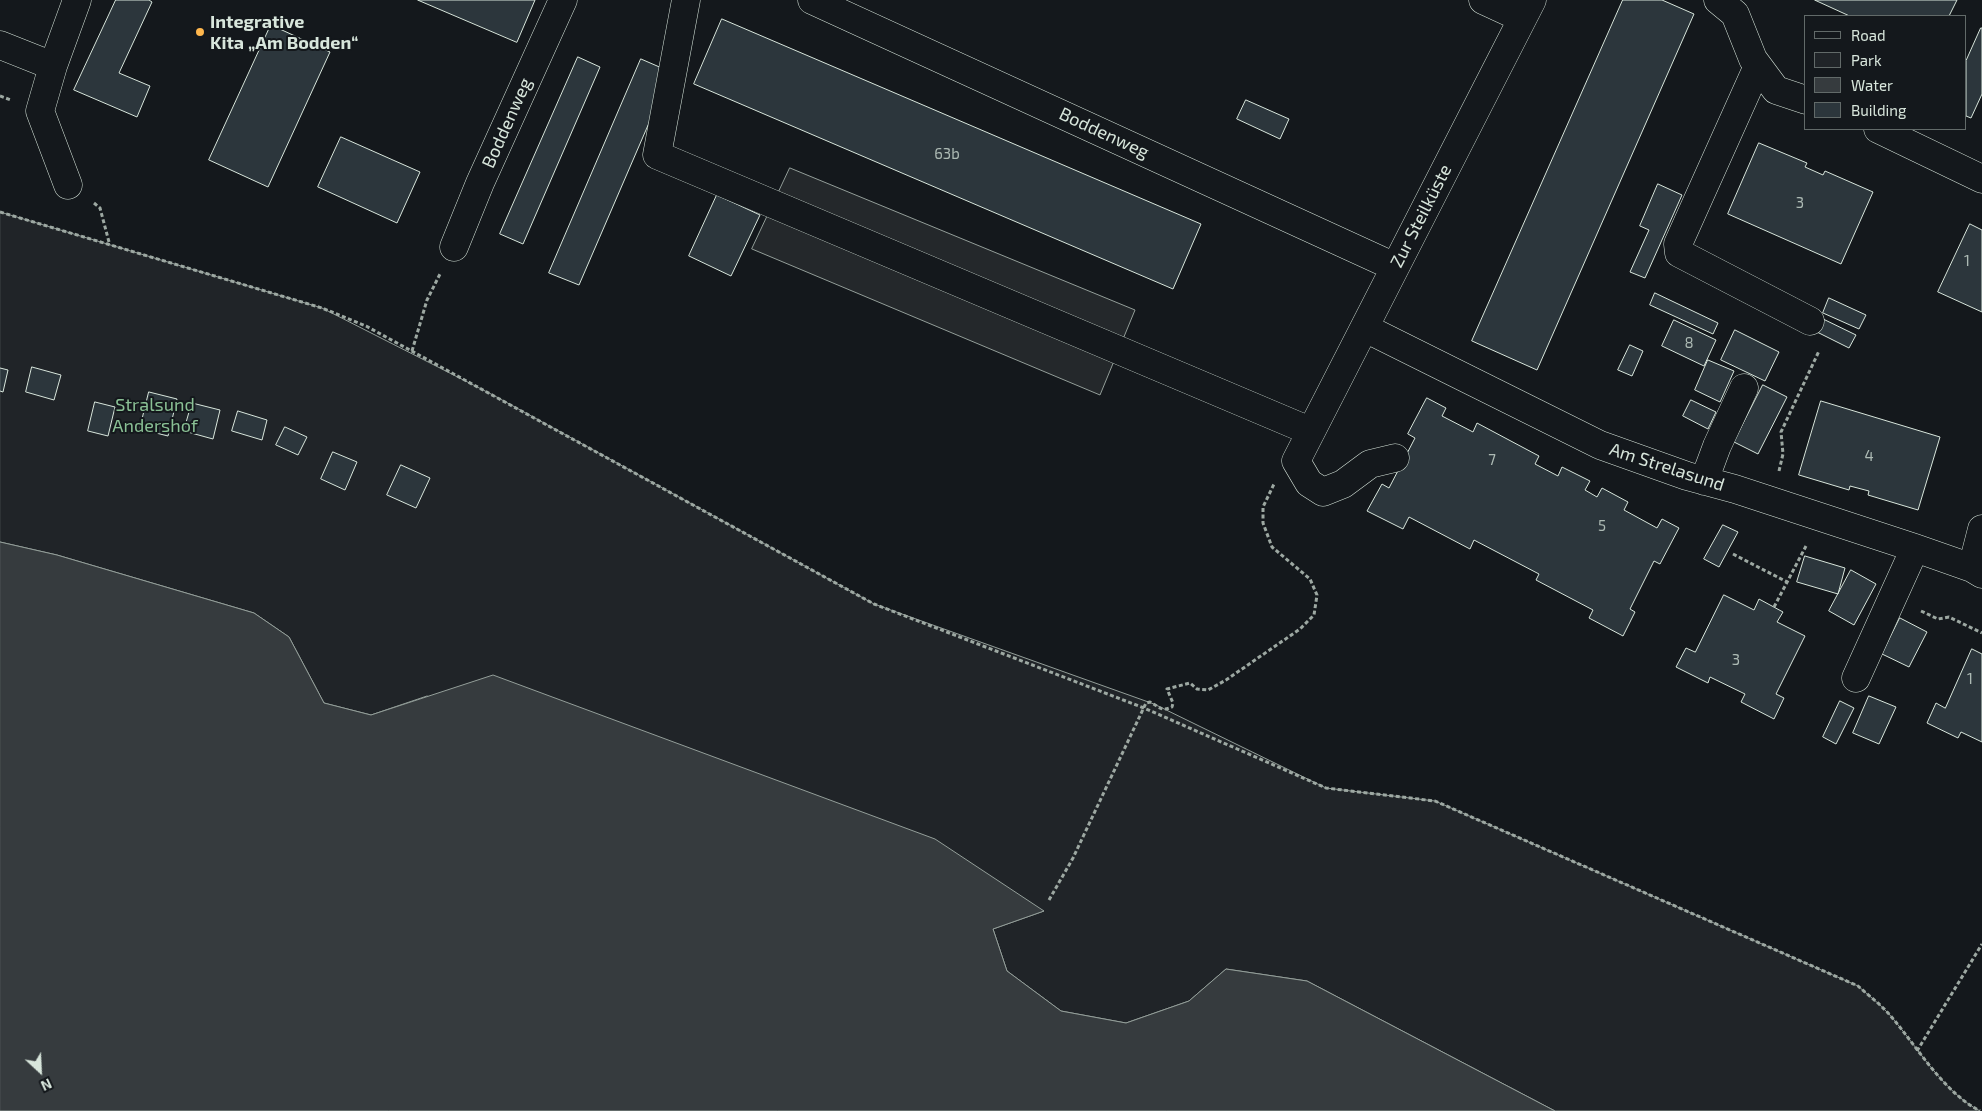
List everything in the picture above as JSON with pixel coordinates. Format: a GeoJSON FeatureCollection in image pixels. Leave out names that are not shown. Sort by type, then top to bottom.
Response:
{"type":"FeatureCollection","features":[{"type":"Feature","properties":{"kind":"street"},"geometry":{"type":"LineString","coordinates":[[68,185],[40,111],[53,66],[77,0]]}},
{"type":"Feature","properties":{"kind":"street","name":"Boddenweg"},"geometry":{"type":"LineString","coordinates":[[454,247],[480,183],[563,0]]}},
{"type":"Feature","properties":{"kind":"street"},"geometry":{"type":"LineString","coordinates":[[686,0],[657,155],[1310,431]]}},
{"type":"Feature","properties":{"kind":"street","name":"Boddenweg"},"geometry":{"type":"LineString","coordinates":[[812,0],[1395,267]]}},
{"type":"Feature","properties":{"kind":"street"},"geometry":{"type":"LineString","coordinates":[[1483,0],[1527,9]]}},
{"type":"Feature","properties":{"kind":"street"},"geometry":{"type":"LineString","coordinates":[[1718,0],[1735,14],[1752,59],[1776,90],[1804,99]]}},
{"type":"Feature","properties":{"kind":"street","name":"Zur Steilküste"},"geometry":{"type":"LineString","coordinates":[[1296,462],[1310,431],[1365,328],[1527,9]]}},
{"type":"Feature","properties":{"kind":"street"},"geometry":{"type":"LineString","coordinates":[[0,45],[53,66]]}},
{"type":"Feature","properties":{"kind":"street"},"geometry":{"type":"LineString","coordinates":[[1758,66],[1678,244],[1679,254],[1810,320]]}},
{"type":"Feature","properties":{"kind":"street"},"geometry":{"type":"LineString","coordinates":[[1880,130],[1982,179]]}},
{"type":"Feature","properties":{"kind":"street","name":"Am Strelasund"},"geometry":{"type":"LineString","coordinates":[[1365,328],[1600,445],[1704,481],[1916,548],[1977,571]]}},
{"type":"Feature","properties":{"kind":"street"},"geometry":{"type":"LineString","coordinates":[[1704,481],[1717,446],[1744,388]]}},
{"type":"Feature","properties":{"kind":"street"},"geometry":{"type":"LineString","coordinates":[[1296,462],[1310,483],[1322,492],[1343,484],[1370,464],[1394,458]]}},
{"type":"Feature","properties":{"kind":"street"},"geometry":{"type":"LineString","coordinates":[[1977,571],[1982,529]]}},
{"type":"Feature","properties":{"kind":"street"},"geometry":{"type":"LineString","coordinates":[[1856,678],[1916,548]]}},
{"type":"Feature","properties":{"kind":"path"},"geometry":{"type":"LineString","coordinates":[[68,185],[100,208],[109,243]]}},
{"type":"Feature","properties":{"kind":"path"},"geometry":{"type":"LineString","coordinates":[[0,212],[322,308],[366,326],[874,604],[1144,708],[1326,788],[1435,801],[1858,986],[1889,1013],[1917,1051],[1966,1103],[1980,1111]]}},
{"type":"Feature","properties":{"kind":"path"},"geometry":{"type":"LineString","coordinates":[[412,351],[427,300]]}},
{"type":"Feature","properties":{"kind":"path"},"geometry":{"type":"LineString","coordinates":[[1772,501],[1783,454],[1781,432],[1819,351]]}},
{"type":"Feature","properties":{"kind":"path"},"geometry":{"type":"LineString","coordinates":[[1049,900],[1073,858],[1146,703],[1150,702],[1160,710],[1172,707],[1173,704],[1167,688],[1190,684],[1198,689],[1208,690],[1226,680],[1300,629],[1314,615],[1317,595],[1310,579],[1272,547],[1263,523],[1263,508],[1276,481],[1296,462]]}},
{"type":"Feature","properties":{"kind":"path"},"geometry":{"type":"LineString","coordinates":[[1774,607],[1821,517]]}},
{"type":"Feature","properties":{"kind":"path"},"geometry":{"type":"LineString","coordinates":[[1733,554],[1787,582]]}},
{"type":"Feature","properties":{"kind":"path"},"geometry":{"type":"LineString","coordinates":[[1892,598],[1938,619],[1949,617],[1982,633]]}},
{"type":"Feature","properties":{"kind":"path"},"geometry":{"type":"LineString","coordinates":[[1917,1051],[1982,944]]}},
{"type":"Feature","properties":{"kind":"green space","name":"Stralsund Andershof"},"geometry":{"type":"Polygon","coordinates":[[[0,212],[322,308],[493,395],[874,604],[1154,704],[1326,788],[1435,801],[1858,986],[1889,1014],[1942,1080],[1966,1102],[1980,1111],[1555,1111],[1307,981],[1226,969],[1189,1001],[1126,1023],[1061,1011],[1007,971],[993,929],[1044,911],[427,696],[371,715],[324,703],[289,637],[254,613],[57,555],[0,542],[0,212]]]}},
{"type":"Feature","properties":{"kind":"shaded area"},"geometry":{"type":"Polygon","coordinates":[[[790,168],[1135,310],[1100,395],[752,249],[790,168]]]}},
{"type":"Feature","properties":{"kind":"water"},"geometry":{"type":"Polygon","coordinates":[[[0,542],[57,555],[254,613],[289,637],[324,703],[371,715],[493,675],[935,839],[1044,911],[993,929],[1007,971],[1061,1011],[1126,1023],[1189,1001],[1226,969],[1307,981],[1555,1111],[0,1111],[0,542]]]}},
{"type":"Feature","properties":{"kind":"building"},"geometry":{"type":"Polygon","coordinates":[[[116,0],[149,0],[152,2],[119,73],[150,86],[137,117],[74,90],[116,0]]]}},
{"type":"Feature","properties":{"kind":"building"},"geometry":{"type":"Polygon","coordinates":[[[418,0],[535,0],[517,42],[418,0]]]}},
{"type":"Feature","properties":{"kind":"building"},"geometry":{"type":"Polygon","coordinates":[[[1623,0],[1662,0],[1694,14],[1537,370],[1472,341],[1623,0]]]}},
{"type":"Feature","properties":{"kind":"building"},"geometry":{"type":"Polygon","coordinates":[[[1815,0],[1957,0],[1950,15],[1848,15],[1815,0]]]}},
{"type":"Feature","properties":{"kind":"building"},"geometry":{"type":"Polygon","coordinates":[[[722,19],[1201,224],[1173,289],[694,84],[722,19]]]}},
{"type":"Feature","properties":{"kind":"building"},"geometry":{"type":"Polygon","coordinates":[[[271,25],[330,52],[268,187],[209,160],[271,25]]]}},
{"type":"Feature","properties":{"kind":"building"},"geometry":{"type":"Polygon","coordinates":[[[1982,28],[1982,94],[1971,118],[1967,116],[1967,59],[1982,28]]]}},
{"type":"Feature","properties":{"kind":"building"},"geometry":{"type":"Polygon","coordinates":[[[578,57],[600,67],[523,244],[500,234],[578,57]]]}},
{"type":"Feature","properties":{"kind":"building"},"geometry":{"type":"Polygon","coordinates":[[[641,59],[671,72],[579,285],[549,273],[641,59]]]}},
{"type":"Feature","properties":{"kind":"building"},"geometry":{"type":"Polygon","coordinates":[[[1246,100],[1289,119],[1280,139],[1237,119],[1246,100]]]}},
{"type":"Feature","properties":{"kind":"building"},"geometry":{"type":"Polygon","coordinates":[[[341,137],[420,172],[397,223],[318,187],[341,137]]]}},
{"type":"Feature","properties":{"kind":"building"},"geometry":{"type":"Polygon","coordinates":[[[1759,143],[1807,163],[1805,167],[1823,175],[1825,171],[1873,192],[1841,264],[1728,214],[1759,143]]]}},
{"type":"Feature","properties":{"kind":"building"},"geometry":{"type":"Polygon","coordinates":[[[1658,184],[1682,195],[1645,278],[1630,272],[1649,230],[1640,226],[1658,184]]]}},
{"type":"Feature","properties":{"kind":"building"},"geometry":{"type":"Polygon","coordinates":[[[717,195],[760,215],[731,276],[689,256],[717,195]]]}},
{"type":"Feature","properties":{"kind":"building"},"geometry":{"type":"Polygon","coordinates":[[[1970,224],[1982,230],[1982,312],[1938,292],[1970,224]]]}},
{"type":"Feature","properties":{"kind":"building"},"geometry":{"type":"Polygon","coordinates":[[[1655,293],[1718,323],[1713,334],[1650,305],[1655,293]]]}},
{"type":"Feature","properties":{"kind":"building"},"geometry":{"type":"Polygon","coordinates":[[[1829,298],[1866,315],[1859,329],[1823,313],[1829,298]]]}},
{"type":"Feature","properties":{"kind":"building"},"geometry":{"type":"Polygon","coordinates":[[[1819,317],[1856,335],[1849,348],[1813,330],[1819,317]]]}},
{"type":"Feature","properties":{"kind":"building"},"geometry":{"type":"Polygon","coordinates":[[[1674,320],[1716,340],[1704,366],[1662,346],[1674,320]]]}},
{"type":"Feature","properties":{"kind":"building"},"geometry":{"type":"Polygon","coordinates":[[[1735,330],[1779,352],[1765,381],[1721,360],[1735,330]]]}},
{"type":"Feature","properties":{"kind":"building"},"geometry":{"type":"Polygon","coordinates":[[[1630,345],[1643,351],[1632,376],[1618,370],[1630,345]]]}},
{"type":"Feature","properties":{"kind":"building"},"geometry":{"type":"Polygon","coordinates":[[[1708,360],[1734,371],[1720,402],[1695,390],[1708,360]]]}},
{"type":"Feature","properties":{"kind":"building"},"geometry":{"type":"Polygon","coordinates":[[[32,367],[61,375],[54,400],[26,392],[32,367]]]}},
{"type":"Feature","properties":{"kind":"building"},"geometry":{"type":"Polygon","coordinates":[[[0,368],[8,370],[3,392],[0,391],[0,368]]]}},
{"type":"Feature","properties":{"kind":"building"},"geometry":{"type":"Polygon","coordinates":[[[1763,385],[1787,397],[1758,454],[1734,442],[1763,385]]]}},
{"type":"Feature","properties":{"kind":"building"},"geometry":{"type":"Polygon","coordinates":[[[149,392],[177,399],[168,436],[140,429],[149,392]]]}},
{"type":"Feature","properties":{"kind":"building"},"geometry":{"type":"Polygon","coordinates":[[[1427,398],[1446,408],[1442,416],[1473,432],[1477,423],[1539,456],[1535,464],[1558,476],[1562,467],[1590,481],[1585,490],[1597,497],[1602,488],[1628,502],[1624,510],[1657,528],[1662,519],[1679,528],[1660,564],[1654,561],[1630,609],[1635,612],[1623,636],[1589,618],[1593,610],[1536,580],[1539,574],[1474,540],[1470,549],[1409,517],[1403,529],[1367,511],[1382,484],[1389,488],[1415,438],[1408,434],[1427,398]]]}},
{"type":"Feature","properties":{"kind":"building"},"geometry":{"type":"Polygon","coordinates":[[[1691,400],[1716,412],[1708,429],[1683,416],[1691,400]]]}},
{"type":"Feature","properties":{"kind":"building"},"geometry":{"type":"Polygon","coordinates":[[[1821,401],[1940,437],[1918,510],[1868,495],[1869,491],[1850,486],[1849,490],[1799,475],[1821,401]]]}},
{"type":"Feature","properties":{"kind":"building"},"geometry":{"type":"Polygon","coordinates":[[[95,402],[115,407],[108,436],[88,431],[95,402]]]}},
{"type":"Feature","properties":{"kind":"building"},"geometry":{"type":"Polygon","coordinates":[[[192,403],[220,410],[213,439],[184,431],[192,403]]]}},
{"type":"Feature","properties":{"kind":"building"},"geometry":{"type":"Polygon","coordinates":[[[238,411],[267,420],[262,440],[232,431],[238,411]]]}},
{"type":"Feature","properties":{"kind":"building"},"geometry":{"type":"Polygon","coordinates":[[[285,427],[307,437],[298,455],[276,445],[285,427]]]}},
{"type":"Feature","properties":{"kind":"building"},"geometry":{"type":"Polygon","coordinates":[[[333,452],[357,462],[345,490],[321,479],[333,452]]]}},
{"type":"Feature","properties":{"kind":"building"},"geometry":{"type":"Polygon","coordinates":[[[401,465],[430,478],[416,508],[387,495],[401,465]]]}},
{"type":"Feature","properties":{"kind":"building"},"geometry":{"type":"Polygon","coordinates":[[[1723,525],[1738,532],[1719,567],[1704,559],[1723,525]]]}},
{"type":"Feature","properties":{"kind":"building"},"geometry":{"type":"Polygon","coordinates":[[[1805,556],[1845,568],[1838,594],[1797,582],[1805,556]]]}},
{"type":"Feature","properties":{"kind":"building"},"geometry":{"type":"Polygon","coordinates":[[[1851,570],[1876,584],[1854,625],[1829,611],[1851,570]]]}},
{"type":"Feature","properties":{"kind":"building"},"geometry":{"type":"Polygon","coordinates":[[[1724,595],[1754,610],[1759,599],[1783,612],[1777,622],[1805,636],[1776,694],[1784,698],[1774,719],[1741,702],[1745,694],[1710,677],[1708,683],[1676,667],[1686,648],[1695,652],[1724,595]]]}},
{"type":"Feature","properties":{"kind":"building"},"geometry":{"type":"Polygon","coordinates":[[[1900,618],[1927,632],[1909,667],[1882,654],[1900,618]]]}},
{"type":"Feature","properties":{"kind":"building"},"geometry":{"type":"Polygon","coordinates":[[[1972,649],[1982,654],[1982,742],[1961,732],[1958,738],[1927,723],[1936,703],[1945,708],[1972,649]]]}},
{"type":"Feature","properties":{"kind":"building"},"geometry":{"type":"Polygon","coordinates":[[[1869,696],[1896,707],[1879,744],[1853,733],[1869,696]]]}},
{"type":"Feature","properties":{"kind":"building"},"geometry":{"type":"Polygon","coordinates":[[[1840,701],[1854,708],[1836,744],[1823,737],[1840,701]]]}},
{"type":"Feature","properties":{"kind":"place","name":"Integrative Kita „Am Bodden“"},"geometry":{"type":"Point","coordinates":[200,32]}}]}
